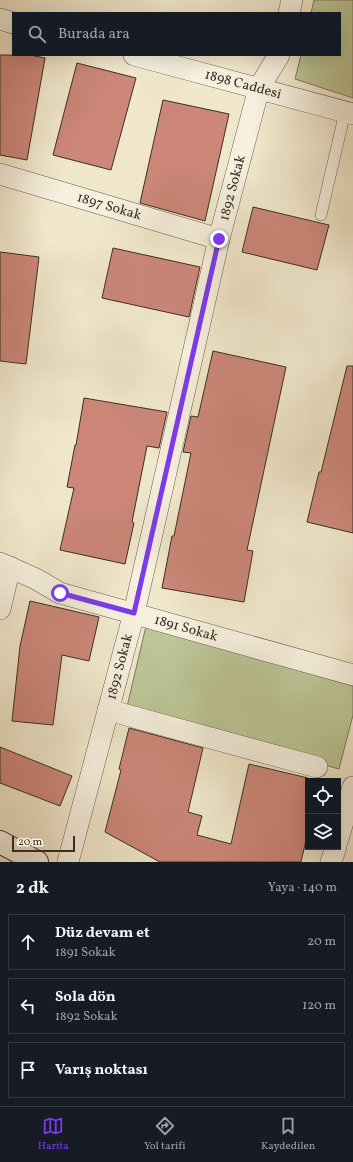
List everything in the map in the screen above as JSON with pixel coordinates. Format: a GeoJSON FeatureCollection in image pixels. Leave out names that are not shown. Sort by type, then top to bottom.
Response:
{"type":"FeatureCollection","features":[{"type":"Feature","properties":{"kind":"main road"},"geometry":{"type":"LineString","coordinates":[[0,842],[37,862]]}},
{"type":"Feature","properties":{"kind":"street"},"geometry":{"type":"LineString","coordinates":[[289,12],[292,0]]}},
{"type":"Feature","properties":{"kind":"street"},"geometry":{"type":"LineString","coordinates":[[0,19],[12,23]]}},
{"type":"Feature","properties":{"kind":"street","name":"1898 Caddesi"},"geometry":{"type":"LineString","coordinates":[[138,56],[349,113]]}},
{"type":"Feature","properties":{"kind":"street","name":"1892 Sokak"},"geometry":{"type":"LineString","coordinates":[[68,862],[134,613],[219,239],[259,88],[278,56]]}},
{"type":"Feature","properties":{"kind":"street","name":"1897 Sokak"},"geometry":{"type":"LineString","coordinates":[[0,174],[219,239]]}},
{"type":"Feature","properties":{"kind":"street"},"geometry":{"type":"LineString","coordinates":[[0,609],[5,565]]}},
{"type":"Feature","properties":{"kind":"street","name":"1891 Sokak"},"geometry":{"type":"LineString","coordinates":[[5,565],[36,579],[60,593],[353,675]]}},
{"type":"Feature","properties":{"kind":"street"},"geometry":{"type":"LineString","coordinates":[[108,710],[317,766]]}},
{"type":"Feature","properties":{"kind":"street"},"geometry":{"type":"LineString","coordinates":[[341,828],[353,787]]}},
{"type":"Feature","properties":{"kind":"street"},"geometry":{"type":"LineString","coordinates":[[331,862],[335,850]]}},
{"type":"Feature","properties":{"kind":"lane"},"geometry":{"type":"LineString","coordinates":[[321,215],[349,113]]}},
{"type":"Feature","properties":{"kind":"green space"},"geometry":{"type":"Polygon","coordinates":[[[314,0],[353,0],[353,98],[295,79],[301,56],[341,56],[341,12],[311,12],[314,0]]]}},
{"type":"Feature","properties":{"kind":"green space"},"geometry":{"type":"Polygon","coordinates":[[[146,626],[353,686],[353,715],[339,769],[126,711],[146,626]]]}},
{"type":"Feature","properties":{"kind":"building"},"geometry":{"type":"Polygon","coordinates":[[[0,55],[35,56],[45,58],[27,160],[0,155],[0,55]]]}},
{"type":"Feature","properties":{"kind":"building"},"geometry":{"type":"Polygon","coordinates":[[[77,63],[136,78],[111,170],[53,155],[77,63]]]}},
{"type":"Feature","properties":{"kind":"building"},"geometry":{"type":"Polygon","coordinates":[[[163,100],[229,114],[205,221],[140,203],[163,100]]]}},
{"type":"Feature","properties":{"kind":"building"},"geometry":{"type":"Polygon","coordinates":[[[253,207],[329,225],[317,270],[242,252],[253,207]]]}},
{"type":"Feature","properties":{"kind":"building"},"geometry":{"type":"Polygon","coordinates":[[[113,248],[200,267],[189,317],[102,298],[113,248]]]}},
{"type":"Feature","properties":{"kind":"building"},"geometry":{"type":"Polygon","coordinates":[[[0,252],[39,257],[26,364],[0,361],[0,252]]]}},
{"type":"Feature","properties":{"kind":"building"},"geometry":{"type":"Polygon","coordinates":[[[213,351],[286,367],[247,550],[253,551],[244,602],[162,588],[191,453],[183,452],[191,416],[198,417],[213,351]]]}},
{"type":"Feature","properties":{"kind":"building"},"geometry":{"type":"Polygon","coordinates":[[[347,366],[353,366],[353,533],[307,522],[347,366]]]}},
{"type":"Feature","properties":{"kind":"building"},"geometry":{"type":"Polygon","coordinates":[[[84,398],[167,412],[159,448],[147,446],[132,522],[134,523],[125,564],[60,550],[74,488],[67,487],[84,398]]]}},
{"type":"Feature","properties":{"kind":"building"},"geometry":{"type":"Polygon","coordinates":[[[30,601],[99,617],[89,661],[62,655],[53,725],[12,721],[20,646],[30,601]]]}},
{"type":"Feature","properties":{"kind":"building"},"geometry":{"type":"Polygon","coordinates":[[[129,728],[203,748],[188,812],[202,816],[197,835],[231,844],[249,764],[308,778],[305,778],[305,845],[301,862],[160,862],[105,832],[121,770],[119,769],[129,728]]]}},
{"type":"Feature","properties":{"kind":"building"},"geometry":{"type":"Polygon","coordinates":[[[0,747],[72,776],[60,806],[0,783],[0,747]]]}},
{"type":"Feature","properties":{"kind":"route"},"geometry":{"type":"LineString","coordinates":[[60,593],[134,613],[219,239]]}}]}
